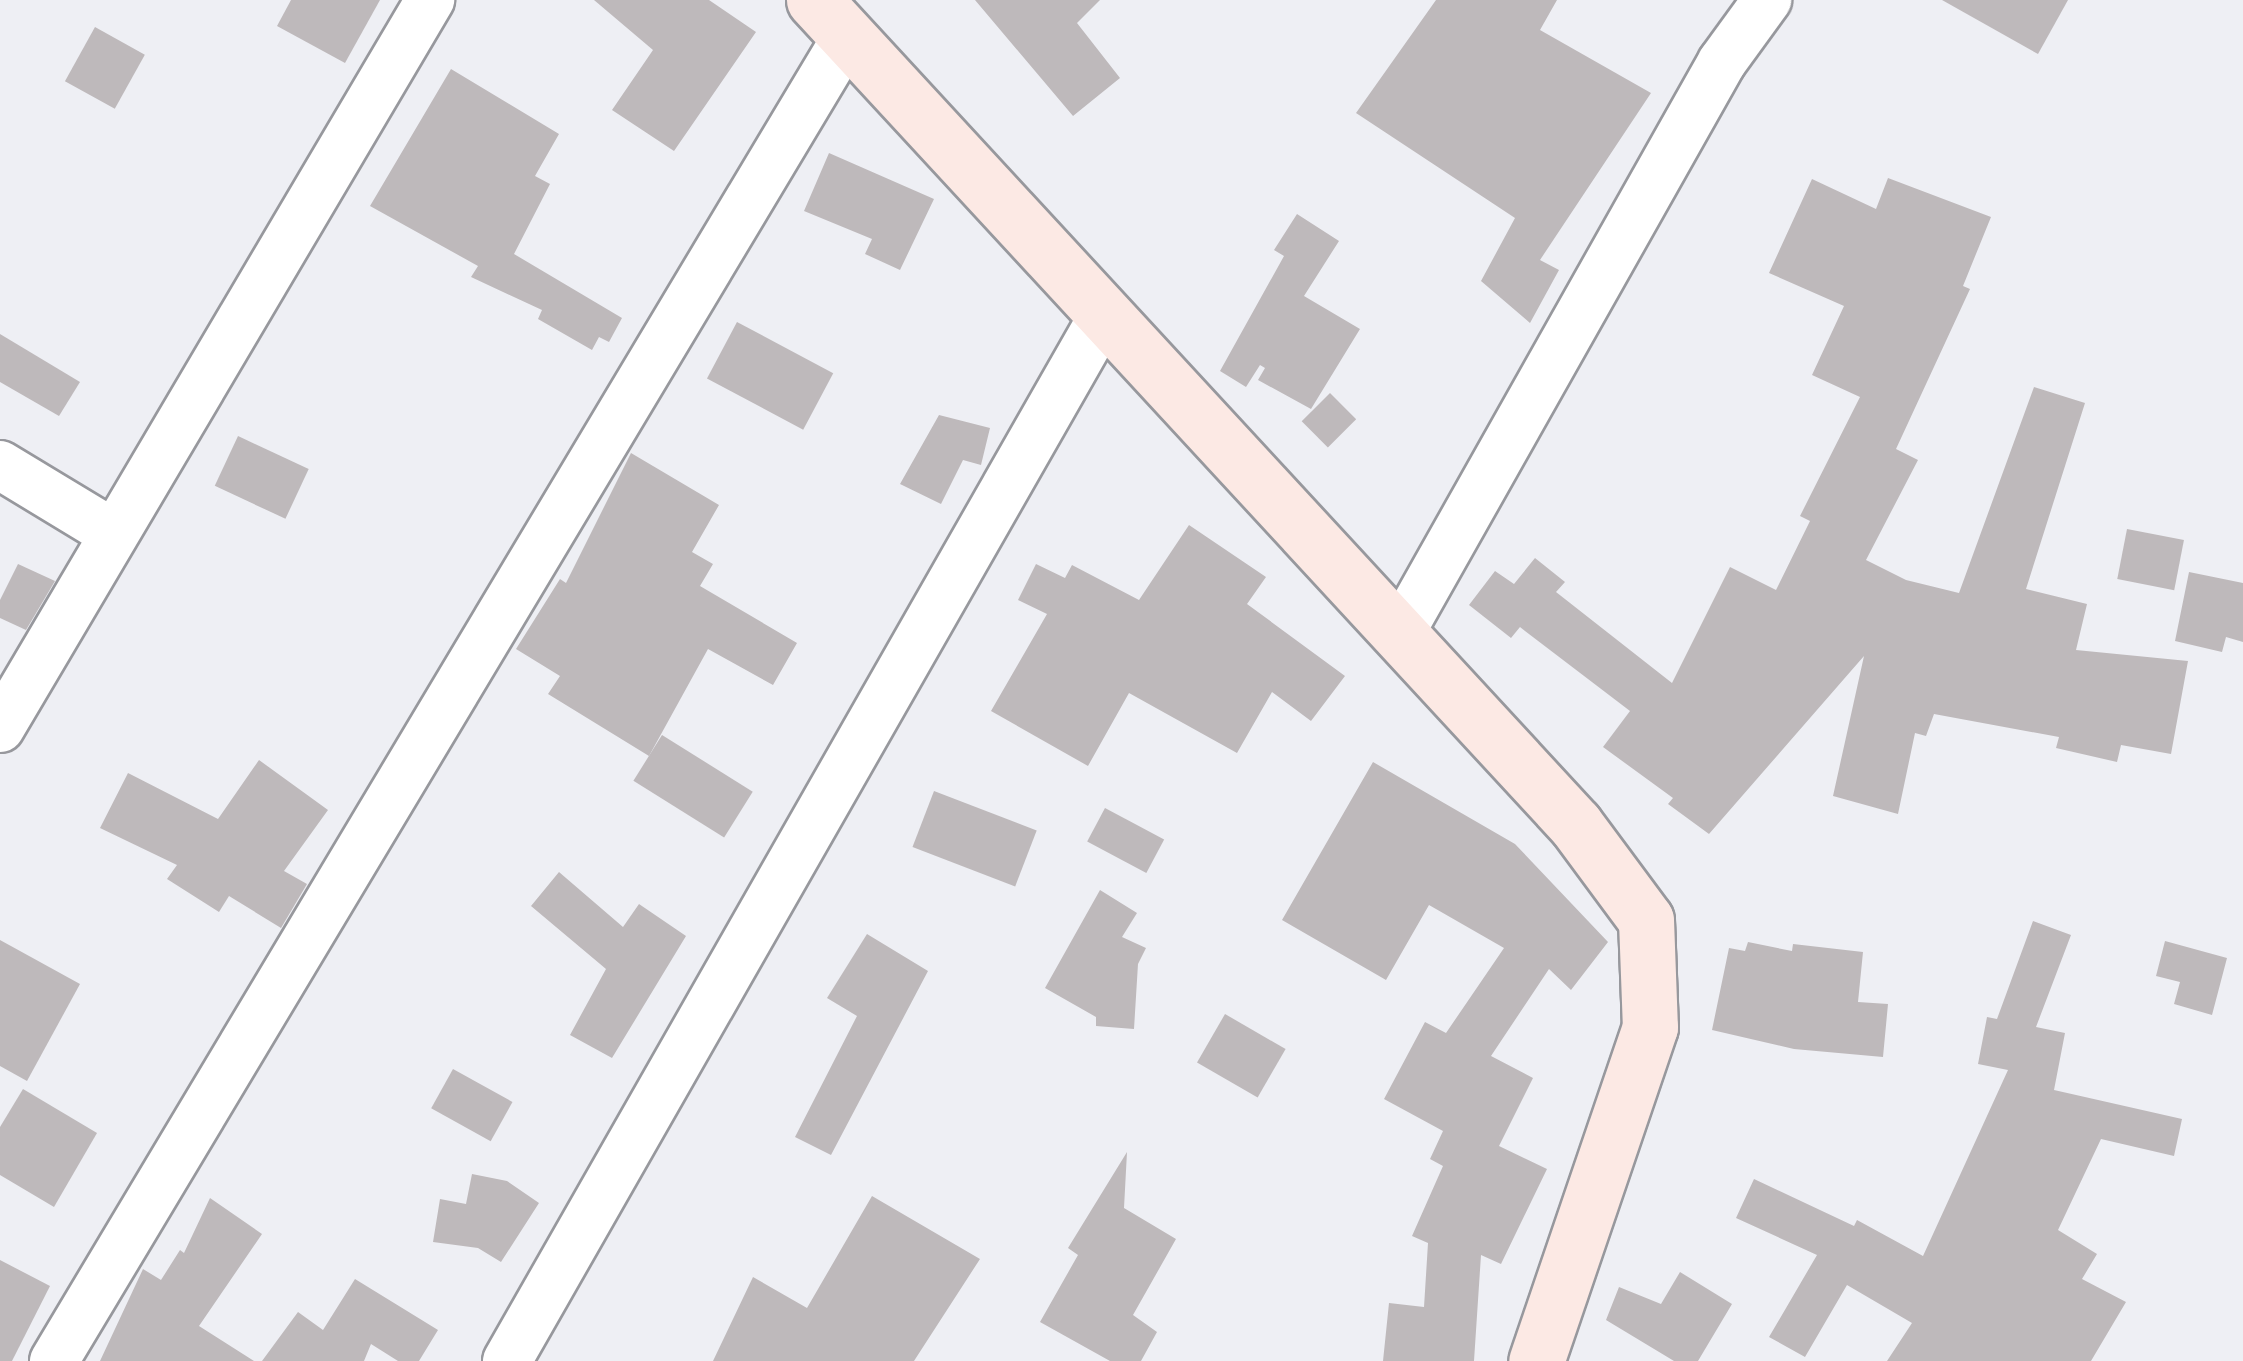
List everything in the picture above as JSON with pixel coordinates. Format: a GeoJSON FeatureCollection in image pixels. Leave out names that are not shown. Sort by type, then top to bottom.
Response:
{"type":"FeatureCollection","features":[{"type":"Feature","properties":{"kind":"street"},"geometry":{"type":"LineString","coordinates":[[0,728],[430,0]]}},
{"type":"Feature","properties":{"kind":"street"},"geometry":{"type":"LineString","coordinates":[[1399,635],[1722,62],[1767,0]]}},
{"type":"Feature","properties":{"kind":"street"},"geometry":{"type":"LineString","coordinates":[[54,1361],[830,20],[1105,312],[1575,824],[1646,920],[1650,1027],[1536,1361]]}},
{"type":"Feature","properties":{"kind":"street"},"geometry":{"type":"LineString","coordinates":[[507,1361],[1105,312]]}},
{"type":"Feature","properties":{"kind":"street"},"geometry":{"type":"LineString","coordinates":[[0,465],[114,534]]}},
{"type":"Feature","properties":{"kind":"building"},"geometry":{"type":"Polygon","coordinates":[[[291,0],[380,0],[345,63],[277,26],[291,0]]]}},
{"type":"Feature","properties":{"kind":"building"},"geometry":{"type":"Polygon","coordinates":[[[594,0],[709,0],[756,32],[674,151],[612,110],[653,50],[594,0]]]}},
{"type":"Feature","properties":{"kind":"building"},"geometry":{"type":"Polygon","coordinates":[[[975,0],[1100,0],[1077,23],[1120,78],[1073,116],[975,0]]]}},
{"type":"Feature","properties":{"kind":"building"},"geometry":{"type":"Polygon","coordinates":[[[1436,0],[1557,0],[1540,30],[1651,93],[1540,260],[1559,270],[1530,323],[1481,281],[1515,218],[1356,113],[1436,0]]]}},
{"type":"Feature","properties":{"kind":"building"},"geometry":{"type":"Polygon","coordinates":[[[1942,0],[2068,0],[2038,54],[1942,0]]]}},
{"type":"Feature","properties":{"kind":"building"},"geometry":{"type":"Polygon","coordinates":[[[95,27],[145,55],[115,109],[65,81],[95,27]]]}},
{"type":"Feature","properties":{"kind":"building"},"geometry":{"type":"Polygon","coordinates":[[[451,69],[559,134],[535,176],[550,184],[514,254],[622,318],[609,342],[599,337],[592,350],[538,319],[542,310],[471,277],[478,266],[370,206],[451,69]]]}},
{"type":"Feature","properties":{"kind":"building"},"geometry":{"type":"Polygon","coordinates":[[[829,153],[934,199],[900,270],[865,254],[872,239],[804,211],[829,153]]]}},
{"type":"Feature","properties":{"kind":"building"},"geometry":{"type":"Polygon","coordinates":[[[1888,178],[1991,217],[1963,286],[1970,289],[1896,449],[1918,460],[1866,560],[1906,580],[1959,593],[2034,387],[2085,403],[2026,589],[2087,604],[2076,650],[2188,661],[2171,754],[2121,745],[2117,762],[2056,748],[2059,737],[1934,714],[1926,736],[1915,733],[1898,814],[1833,796],[1864,656],[1709,834],[1668,804],[1673,798],[1603,747],[1630,711],[1520,627],[1511,638],[1469,605],[1495,571],[1514,584],[1535,558],[1565,582],[1556,592],[1672,683],[1730,567],[1776,590],[1810,521],[1800,516],[1860,397],[1812,375],[1844,306],[1769,273],[1812,179],[1876,209],[1888,178]]]}},
{"type":"Feature","properties":{"kind":"building"},"geometry":{"type":"Polygon","coordinates":[[[1297,214],[1339,241],[1304,296],[1360,329],[1311,409],[1258,380],[1265,368],[1260,365],[1246,387],[1220,371],[1284,256],[1274,250],[1297,214]]]}},
{"type":"Feature","properties":{"kind":"building"},"geometry":{"type":"Polygon","coordinates":[[[737,322],[833,373],[803,430],[707,379],[737,322]]]}},
{"type":"Feature","properties":{"kind":"building"},"geometry":{"type":"Polygon","coordinates":[[[0,334],[80,382],[59,416],[0,382],[0,334]]]}},
{"type":"Feature","properties":{"kind":"building"},"geometry":{"type":"Polygon","coordinates":[[[1330,393],[1356,419],[1328,447],[1302,421],[1330,393]]]}},
{"type":"Feature","properties":{"kind":"building"},"geometry":{"type":"Polygon","coordinates":[[[939,415],[990,428],[981,465],[963,460],[941,504],[900,484],[939,415]]]}},
{"type":"Feature","properties":{"kind":"building"},"geometry":{"type":"Polygon","coordinates":[[[238,436],[309,469],[285,519],[215,486],[238,436]]]}},
{"type":"Feature","properties":{"kind":"building"},"geometry":{"type":"Polygon","coordinates":[[[631,453],[719,505],[692,552],[713,564],[700,586],[797,643],[773,685],[708,649],[649,756],[548,694],[560,676],[516,649],[560,579],[566,583],[631,453]]]}},
{"type":"Feature","properties":{"kind":"building"},"geometry":{"type":"Polygon","coordinates":[[[1189,525],[1266,577],[1247,604],[1345,676],[1311,721],[1272,692],[1237,753],[1129,693],[1088,766],[991,711],[1047,614],[1018,600],[1036,564],[1065,578],[1072,565],[1139,600],[1189,525]]]}},
{"type":"Feature","properties":{"kind":"building"},"geometry":{"type":"Polygon","coordinates":[[[2127,529],[2184,540],[2174,590],[2117,579],[2127,529]]]}},
{"type":"Feature","properties":{"kind":"building"},"geometry":{"type":"Polygon","coordinates":[[[18,564],[55,581],[26,630],[0,618],[0,600],[18,564]]]}},
{"type":"Feature","properties":{"kind":"building"},"geometry":{"type":"Polygon","coordinates":[[[2189,572],[2243,583],[2243,642],[2226,637],[2222,652],[2175,641],[2189,572]]]}},
{"type":"Feature","properties":{"kind":"building"},"geometry":{"type":"Polygon","coordinates":[[[662,735],[753,792],[724,837],[633,781],[662,735]]]}},
{"type":"Feature","properties":{"kind":"building"},"geometry":{"type":"Polygon","coordinates":[[[259,760],[328,810],[284,871],[307,884],[281,928],[229,896],[219,912],[167,879],[177,865],[100,828],[128,773],[218,819],[259,760]]]}},
{"type":"Feature","properties":{"kind":"building"},"geometry":{"type":"Polygon","coordinates":[[[1373,762],[1515,844],[1608,942],[1571,990],[1549,969],[1491,1056],[1533,1078],[1499,1146],[1547,1169],[1501,1264],[1481,1255],[1474,1361],[1383,1361],[1389,1303],[1424,1307],[1428,1243],[1412,1236],[1443,1166],[1430,1159],[1443,1131],[1384,1099],[1425,1022],[1446,1033],[1504,948],[1429,905],[1386,980],[1282,920],[1373,762]]]}},
{"type":"Feature","properties":{"kind":"building"},"geometry":{"type":"Polygon","coordinates":[[[934,791],[1037,830],[1015,886],[912,847],[934,791]]]}},
{"type":"Feature","properties":{"kind":"building"},"geometry":{"type":"Polygon","coordinates":[[[1105,808],[1164,839],[1146,873],[1087,842],[1105,808]]]}},
{"type":"Feature","properties":{"kind":"building"},"geometry":{"type":"Polygon","coordinates":[[[559,872],[623,927],[639,904],[686,936],[612,1058],[570,1035],[606,969],[531,906],[559,872]]]}},
{"type":"Feature","properties":{"kind":"building"},"geometry":{"type":"Polygon","coordinates":[[[1100,890],[1137,913],[1122,937],[1146,948],[1138,964],[1134,1029],[1096,1026],[1096,1017],[1045,988],[1100,890]]]}},
{"type":"Feature","properties":{"kind":"building"},"geometry":{"type":"Polygon","coordinates":[[[2033,921],[2071,935],[2036,1027],[2065,1033],[2054,1090],[2182,1119],[2174,1156],[2101,1139],[2058,1230],[2097,1254],[2082,1279],[2126,1302],[2091,1361],[1887,1361],[1912,1323],[1847,1285],[1805,1357],[1769,1337],[1817,1255],[1736,1218],[1754,1179],[1854,1226],[1857,1220],[1923,1256],[2008,1070],[1978,1064],[1987,1017],[1997,1019],[2033,921]]]}},
{"type":"Feature","properties":{"kind":"building"},"geometry":{"type":"Polygon","coordinates":[[[867,934],[928,971],[831,1155],[795,1137],[857,1016],[827,998],[867,934]]]}},
{"type":"Feature","properties":{"kind":"building"},"geometry":{"type":"Polygon","coordinates":[[[0,940],[80,984],[27,1081],[0,1066],[0,940]]]}},
{"type":"Feature","properties":{"kind":"building"},"geometry":{"type":"Polygon","coordinates":[[[2165,941],[2227,958],[2212,1015],[2174,1004],[2180,982],[2156,976],[2165,941]]]}},
{"type":"Feature","properties":{"kind":"building"},"geometry":{"type":"Polygon","coordinates":[[[1748,942],[1792,951],[1793,944],[1863,952],[1858,1002],[1888,1004],[1883,1057],[1794,1049],[1712,1030],[1729,948],[1745,951],[1748,942]]]}},
{"type":"Feature","properties":{"kind":"building"},"geometry":{"type":"Polygon","coordinates":[[[1225,1014],[1286,1049],[1258,1097],[1197,1062],[1225,1014]]]}},
{"type":"Feature","properties":{"kind":"building"},"geometry":{"type":"Polygon","coordinates":[[[453,1069],[512,1102],[491,1141],[431,1108],[453,1069]]]}},
{"type":"Feature","properties":{"kind":"building"},"geometry":{"type":"Polygon","coordinates":[[[23,1089],[97,1133],[54,1207],[0,1175],[0,1127],[23,1089]]]}},
{"type":"Feature","properties":{"kind":"building"},"geometry":{"type":"Polygon","coordinates":[[[1127,1152],[1124,1208],[1176,1239],[1133,1315],[1157,1332],[1141,1361],[1110,1361],[1040,1322],[1078,1255],[1068,1248],[1127,1152]]]}},
{"type":"Feature","properties":{"kind":"building"},"geometry":{"type":"Polygon","coordinates":[[[472,1174],[507,1181],[539,1203],[501,1262],[478,1248],[433,1242],[440,1199],[466,1204],[472,1174]]]}},
{"type":"Feature","properties":{"kind":"building"},"geometry":{"type":"Polygon","coordinates":[[[872,1196],[980,1259],[914,1361],[713,1361],[753,1277],[807,1308],[872,1196]]]}},
{"type":"Feature","properties":{"kind":"building"},"geometry":{"type":"Polygon","coordinates":[[[210,1198],[262,1234],[199,1326],[254,1361],[100,1361],[143,1269],[161,1280],[180,1250],[184,1253],[210,1198]]]}},
{"type":"Feature","properties":{"kind":"building"},"geometry":{"type":"Polygon","coordinates":[[[0,1260],[50,1286],[12,1361],[0,1361],[0,1260]]]}},
{"type":"Feature","properties":{"kind":"building"},"geometry":{"type":"Polygon","coordinates":[[[1680,1272],[1732,1304],[1698,1361],[1674,1361],[1606,1320],[1619,1287],[1661,1304],[1680,1272]]]}},
{"type":"Feature","properties":{"kind":"building"},"geometry":{"type":"Polygon","coordinates":[[[355,1279],[438,1330],[419,1361],[398,1361],[371,1344],[364,1361],[262,1361],[298,1312],[323,1330],[355,1279]]]}}]}
